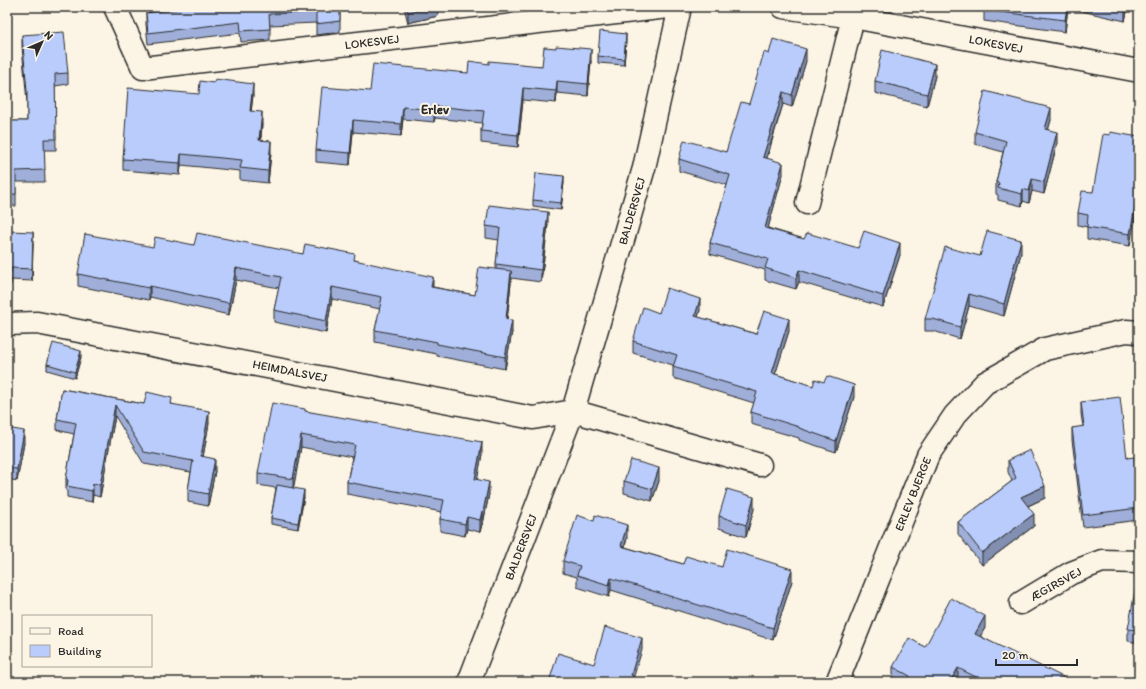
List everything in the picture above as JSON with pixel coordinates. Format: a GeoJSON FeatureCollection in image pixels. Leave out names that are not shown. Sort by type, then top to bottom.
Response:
{"type":"FeatureCollection","features":[{"type":"Feature","properties":{"kind":"street","name":"LOKESVEJ"},"geometry":{"type":"LineString","coordinates":[[115,7],[143,68],[668,7]]}},
{"type":"Feature","properties":{"kind":"street","name":"BALDERSVEJ"},"geometry":{"type":"LineString","coordinates":[[469,682],[573,412],[644,168],[680,7]]}},
{"type":"Feature","properties":{"kind":"street","name":"LOKESVEJ"},"geometry":{"type":"LineString","coordinates":[[783,7],[853,17],[1139,71]]}},
{"type":"Feature","properties":{"kind":"street"},"geometry":{"type":"LineString","coordinates":[[807,203],[853,17]]}},
{"type":"Feature","properties":{"kind":"street","name":"HEIMDALSVEJ"},"geometry":{"type":"LineString","coordinates":[[7,324],[37,323],[533,418],[573,412]]}},
{"type":"Feature","properties":{"kind":"street","name":"ERLEV BJERGE"},"geometry":{"type":"LineString","coordinates":[[837,682],[928,455],[955,416],[985,383],[1045,349],[1126,331],[1139,332]]}},
{"type":"Feature","properties":{"kind":"street"},"geometry":{"type":"LineString","coordinates":[[573,412],[760,465]]}},
{"type":"Feature","properties":{"kind":"street","name":"ÆGIRSVEJ"},"geometry":{"type":"LineString","coordinates":[[1021,603],[1072,573],[1102,561],[1139,562]]}},
{"type":"Feature","properties":{"kind":"building"},"geometry":{"type":"Polygon","coordinates":[[[177,7],[340,7],[340,21],[316,24],[316,12],[269,14],[270,29],[241,31],[240,22],[148,33],[146,13],[177,9],[177,7]]]}},
{"type":"Feature","properties":{"kind":"building"},"geometry":{"type":"Polygon","coordinates":[[[407,7],[427,7],[408,12],[407,7]]]}},
{"type":"Feature","properties":{"kind":"building"},"geometry":{"type":"Polygon","coordinates":[[[984,7],[1067,7],[1065,20],[984,10],[984,7]]]}},
{"type":"Feature","properties":{"kind":"building"},"geometry":{"type":"Polygon","coordinates":[[[600,31],[626,34],[624,59],[598,56],[600,31]]]}},
{"type":"Feature","properties":{"kind":"building"},"geometry":{"type":"Polygon","coordinates":[[[64,32],[68,73],[55,74],[56,139],[44,139],[45,170],[16,171],[16,194],[7,195],[7,121],[27,121],[27,91],[22,35],[64,32]]]}},
{"type":"Feature","properties":{"kind":"building"},"geometry":{"type":"Polygon","coordinates":[[[773,39],[806,49],[792,95],[783,92],[763,157],[783,163],[765,228],[804,239],[807,233],[858,248],[864,231],[900,243],[883,296],[799,270],[796,278],[765,268],[768,259],[710,243],[730,175],[679,159],[684,140],[726,152],[741,102],[749,104],[764,52],[769,54],[773,39]]]}},
{"type":"Feature","properties":{"kind":"building"},"geometry":{"type":"Polygon","coordinates":[[[556,46],[591,49],[588,84],[557,81],[556,91],[523,88],[518,135],[481,131],[484,111],[435,106],[434,110],[403,107],[401,124],[353,120],[350,153],[316,150],[322,87],[370,91],[373,64],[468,73],[469,61],[489,64],[489,61],[542,66],[544,47],[556,48],[556,46]]]}},
{"type":"Feature","properties":{"kind":"building"},"geometry":{"type":"Polygon","coordinates":[[[882,50],[935,64],[927,94],[875,81],[882,50]]]}},
{"type":"Feature","properties":{"kind":"building"},"geometry":{"type":"Polygon","coordinates":[[[215,79],[253,84],[250,111],[262,112],[259,140],[271,141],[268,171],[240,168],[242,160],[181,154],[180,163],[123,159],[128,88],[199,94],[200,81],[214,83],[215,79]]]}},
{"type":"Feature","properties":{"kind":"building"},"geometry":{"type":"Polygon","coordinates":[[[985,91],[1051,108],[1045,129],[1057,132],[1044,182],[1032,179],[1029,191],[1023,189],[1022,194],[998,188],[999,183],[996,182],[1006,141],[975,132],[985,91]]]}},
{"type":"Feature","properties":{"kind":"building"},"geometry":{"type":"Polygon","coordinates":[[[1110,132],[1139,137],[1139,185],[1130,234],[1087,227],[1088,215],[1078,213],[1082,191],[1093,192],[1103,134],[1110,135],[1110,132]]]}},
{"type":"Feature","properties":{"kind":"building"},"geometry":{"type":"Polygon","coordinates":[[[536,173],[564,176],[561,203],[533,200],[536,173]]]}},
{"type":"Feature","properties":{"kind":"building"},"geometry":{"type":"Polygon","coordinates":[[[489,205],[548,212],[541,270],[496,264],[500,228],[486,226],[489,205]]]}},
{"type":"Feature","properties":{"kind":"building"},"geometry":{"type":"Polygon","coordinates":[[[10,231],[33,232],[32,269],[11,268],[11,272],[7,272],[7,236],[9,237],[10,231]]]}},
{"type":"Feature","properties":{"kind":"building"},"geometry":{"type":"Polygon","coordinates":[[[987,231],[1021,240],[1004,304],[969,294],[960,327],[933,319],[925,319],[945,247],[980,256],[987,231]]]}},
{"type":"Feature","properties":{"kind":"building"},"geometry":{"type":"Polygon","coordinates":[[[197,233],[303,254],[305,244],[355,254],[354,260],[433,277],[431,287],[475,295],[479,267],[511,271],[506,319],[512,320],[505,357],[375,330],[382,297],[332,287],[326,321],[274,310],[281,277],[236,268],[229,303],[150,286],[149,288],[78,274],[85,234],[153,247],[155,237],[194,245],[197,233]]]}},
{"type":"Feature","properties":{"kind":"building"},"geometry":{"type":"Polygon","coordinates":[[[667,288],[700,299],[695,316],[756,334],[764,311],[789,319],[772,373],[813,386],[815,379],[824,382],[827,376],[854,385],[836,441],[799,427],[751,412],[757,392],[673,367],[677,355],[633,341],[643,307],[659,313],[667,288]]]}},
{"type":"Feature","properties":{"kind":"building"},"geometry":{"type":"Polygon","coordinates":[[[53,343],[81,351],[75,372],[47,364],[53,343]]]}},
{"type":"Feature","properties":{"kind":"building"},"geometry":{"type":"Polygon","coordinates":[[[62,389],[144,404],[147,392],[172,398],[171,404],[209,411],[201,456],[215,459],[208,494],[188,490],[193,461],[144,452],[115,405],[100,485],[93,484],[92,491],[67,486],[68,480],[66,479],[76,423],[57,419],[62,389]]]}},
{"type":"Feature","properties":{"kind":"building"},"geometry":{"type":"Polygon","coordinates":[[[1120,397],[1127,458],[1134,457],[1136,468],[1139,469],[1139,508],[1083,515],[1072,428],[1084,426],[1081,402],[1120,397]]]}},
{"type":"Feature","properties":{"kind":"building"},"geometry":{"type":"Polygon","coordinates":[[[272,403],[305,409],[305,411],[482,442],[475,479],[489,482],[480,520],[467,517],[465,524],[440,519],[444,500],[347,482],[355,445],[301,435],[293,479],[258,473],[272,403]]]}},
{"type":"Feature","properties":{"kind":"building"},"geometry":{"type":"Polygon","coordinates":[[[7,428],[24,431],[17,469],[7,468],[7,428]]]}},
{"type":"Feature","properties":{"kind":"building"},"geometry":{"type":"Polygon","coordinates":[[[1030,450],[1045,486],[1021,497],[1034,514],[982,553],[958,522],[1016,478],[1008,460],[1030,450]]]}},
{"type":"Feature","properties":{"kind":"building"},"geometry":{"type":"Polygon","coordinates":[[[631,460],[659,468],[652,489],[624,481],[631,460]]]}},
{"type":"Feature","properties":{"kind":"building"},"geometry":{"type":"Polygon","coordinates":[[[277,485],[304,490],[298,523],[271,518],[277,485]]]}},
{"type":"Feature","properties":{"kind":"building"},"geometry":{"type":"Polygon","coordinates":[[[727,489],[754,497],[746,525],[719,516],[727,489]]]}},
{"type":"Feature","properties":{"kind":"building"},"geometry":{"type":"Polygon","coordinates":[[[577,515],[594,521],[595,515],[627,525],[621,546],[683,564],[686,556],[722,567],[727,549],[792,569],[773,628],[611,578],[609,585],[577,575],[580,566],[563,561],[577,515]]]}},
{"type":"Feature","properties":{"kind":"building"},"geometry":{"type":"Polygon","coordinates":[[[1135,591],[1139,592],[1139,630],[1128,629],[1135,591]]]}},
{"type":"Feature","properties":{"kind":"building"},"geometry":{"type":"Polygon","coordinates":[[[951,598],[985,616],[975,634],[1063,677],[1060,682],[986,682],[958,668],[950,682],[907,682],[910,676],[893,667],[909,638],[925,647],[951,598]]]}},
{"type":"Feature","properties":{"kind":"building"},"geometry":{"type":"Polygon","coordinates":[[[605,627],[642,638],[631,675],[633,676],[631,682],[549,682],[558,653],[594,664],[605,627]]]}},
{"type":"Feature","properties":{"kind":"district","name":"Erlev"},"geometry":{"type":"Point","coordinates":[435,109]}}]}
